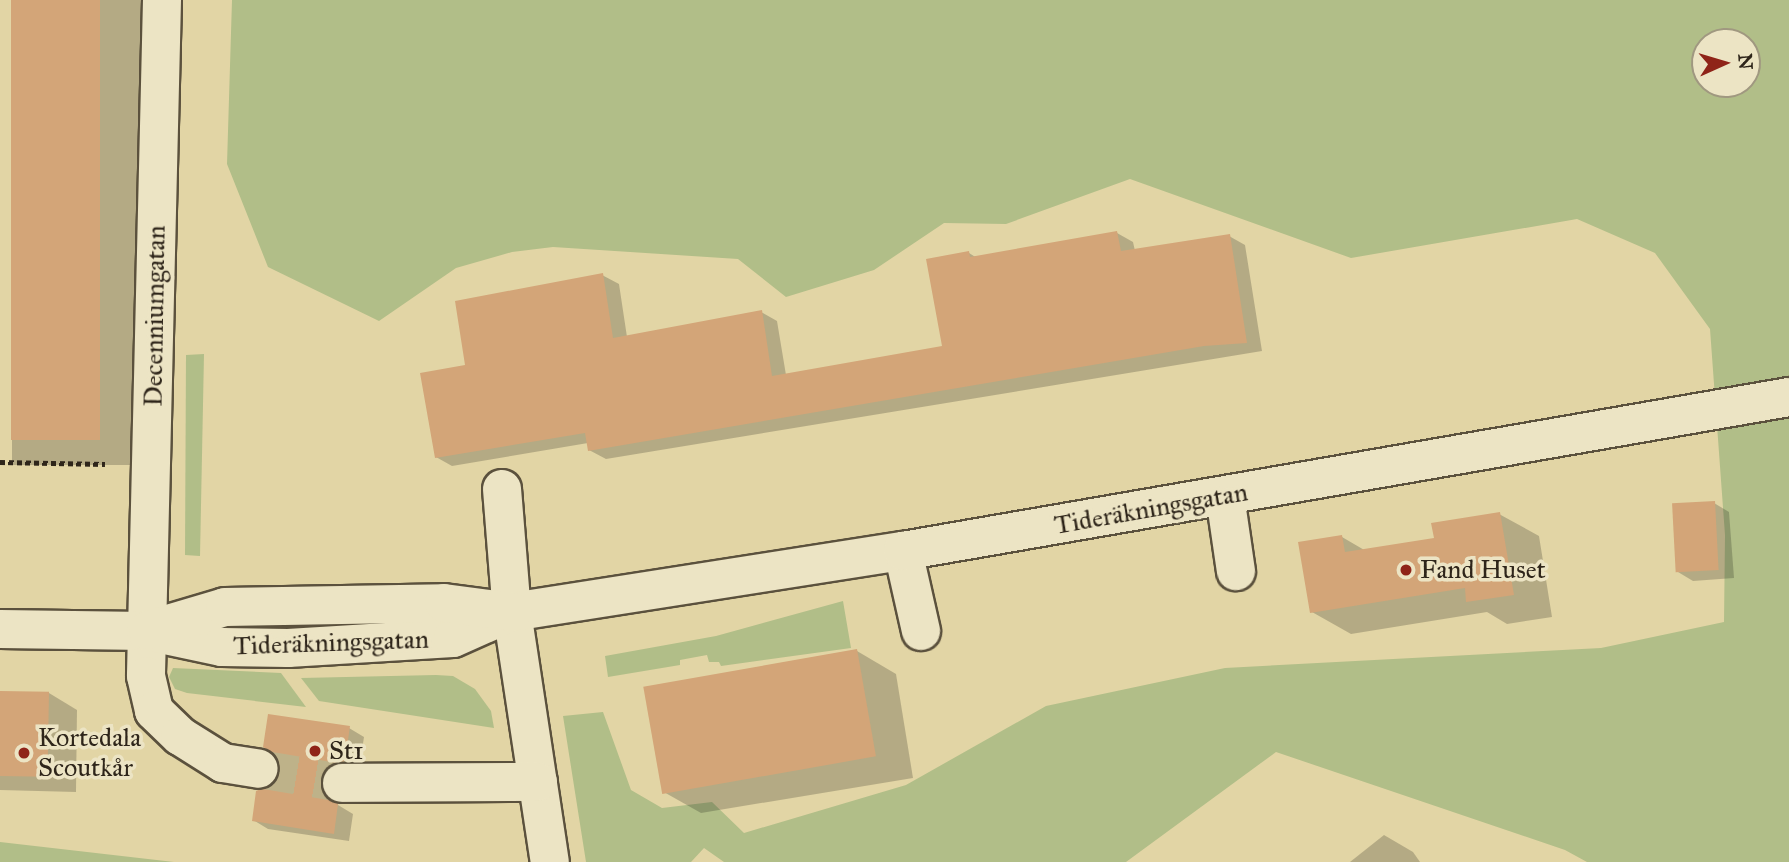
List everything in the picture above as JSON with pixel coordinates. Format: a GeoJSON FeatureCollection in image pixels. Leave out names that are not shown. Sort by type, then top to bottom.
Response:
{"type":"FeatureCollection","features":[{"type":"Feature","properties":{"kind":"street","name":"Decenniumgatan"},"geometry":{"type":"LineString","coordinates":[[162,0],[146,676],[154,711],[180,736],[223,763],[259,769]]}},
{"type":"Feature","properties":{"kind":"street","name":"Tideräkningsgatan"},"geometry":{"type":"LineString","coordinates":[[0,629],[146,631],[222,647],[288,648],[453,638],[512,612],[903,551],[1789,397]]}},
{"type":"Feature","properties":{"kind":"street"},"geometry":{"type":"LineString","coordinates":[[502,489],[512,612],[538,782],[543,859]]}},
{"type":"Feature","properties":{"kind":"street"},"geometry":{"type":"LineString","coordinates":[[1225,496],[1236,571]]}},
{"type":"Feature","properties":{"kind":"street"},"geometry":{"type":"LineString","coordinates":[[903,551],[921,631]]}},
{"type":"Feature","properties":{"kind":"street"},"geometry":{"type":"LineString","coordinates":[[342,783],[538,782]]}},
{"type":"Feature","properties":{"kind":"path"},"geometry":{"type":"LineString","coordinates":[[0,462],[152,467]]}},
{"type":"Feature","properties":{"kind":"green space"},"geometry":{"type":"Polygon","coordinates":[[[232,0],[1789,0],[1789,862],[1587,862],[1565,850],[1276,752],[1126,862],[724,862],[704,848],[691,862],[586,862],[563,716],[603,712],[631,790],[662,808],[712,802],[744,833],[906,785],[1046,706],[1225,668],[1601,648],[1724,622],[1725,535],[1710,329],[1655,253],[1577,219],[1351,258],[1130,179],[1006,224],[944,223],[874,270],[786,297],[738,259],[553,247],[512,252],[456,268],[379,321],[268,267],[227,164],[232,0]]]}},
{"type":"Feature","properties":{"kind":"green space"},"geometry":{"type":"Polygon","coordinates":[[[204,354],[200,556],[185,555],[186,355],[204,354]]]}},
{"type":"Feature","properties":{"kind":"green space"},"geometry":{"type":"Polygon","coordinates":[[[843,601],[851,648],[721,666],[719,662],[709,662],[707,655],[680,660],[680,665],[608,677],[605,656],[716,636],[843,601]]]}},
{"type":"Feature","properties":{"kind":"green space"},"geometry":{"type":"Polygon","coordinates":[[[173,668],[281,673],[306,707],[187,693],[175,689],[169,677],[173,668]]]}},
{"type":"Feature","properties":{"kind":"green space"},"geometry":{"type":"Polygon","coordinates":[[[453,676],[475,689],[491,711],[494,728],[319,701],[301,678],[453,676]]]}},
{"type":"Feature","properties":{"kind":"green space"},"geometry":{"type":"Polygon","coordinates":[[[0,842],[174,862],[0,862],[0,842]]]}},
{"type":"Feature","properties":{"kind":"building"},"geometry":{"type":"Polygon","coordinates":[[[11,0],[100,0],[100,440],[11,440],[11,0]]]}},
{"type":"Feature","properties":{"kind":"building"},"geometry":{"type":"Polygon","coordinates":[[[1117,231],[1121,251],[1230,234],[1247,343],[1204,346],[588,451],[585,433],[435,458],[420,373],[465,365],[455,301],[603,273],[613,338],[762,310],[772,376],[942,346],[926,259],[969,251],[970,257],[1117,231]]]}},
{"type":"Feature","properties":{"kind":"building"},"geometry":{"type":"Polygon","coordinates":[[[1715,501],[1719,570],[1676,572],[1672,503],[1715,501]]]}},
{"type":"Feature","properties":{"kind":"building","name":"Fand Huset"},"geometry":{"type":"Polygon","coordinates":[[[1500,512],[1514,595],[1466,602],[1465,588],[1310,613],[1298,542],[1342,535],[1345,552],[1434,538],[1431,523],[1500,512]]]}},
{"type":"Feature","properties":{"kind":"building"},"geometry":{"type":"Polygon","coordinates":[[[857,649],[876,756],[662,794],[643,687],[857,649]]]}},
{"type":"Feature","properties":{"kind":"building","name":"Kortedala Scoutkår"},"geometry":{"type":"Polygon","coordinates":[[[0,691],[49,692],[48,777],[0,776],[0,691]]]}},
{"type":"Feature","properties":{"kind":"building"},"geometry":{"type":"Polygon","coordinates":[[[268,714],[350,726],[345,761],[330,765],[320,782],[324,795],[338,804],[334,834],[252,821],[256,791],[275,783],[281,772],[273,753],[263,747],[268,714]]]}},
{"type":"Feature","properties":{"kind":"tunnel"},"geometry":{"type":"LineString","coordinates":[[259,769],[342,783]]}},
{"type":"Feature","properties":{"kind":"place","name":"Fand Huset"},"geometry":{"type":"Point","coordinates":[1406,570]}},
{"type":"Feature","properties":{"kind":"place","name":"St1"},"geometry":{"type":"Point","coordinates":[315,751]}},
{"type":"Feature","properties":{"kind":"place","name":"Kortedala Scoutkår"},"geometry":{"type":"Point","coordinates":[24,753]}}]}
